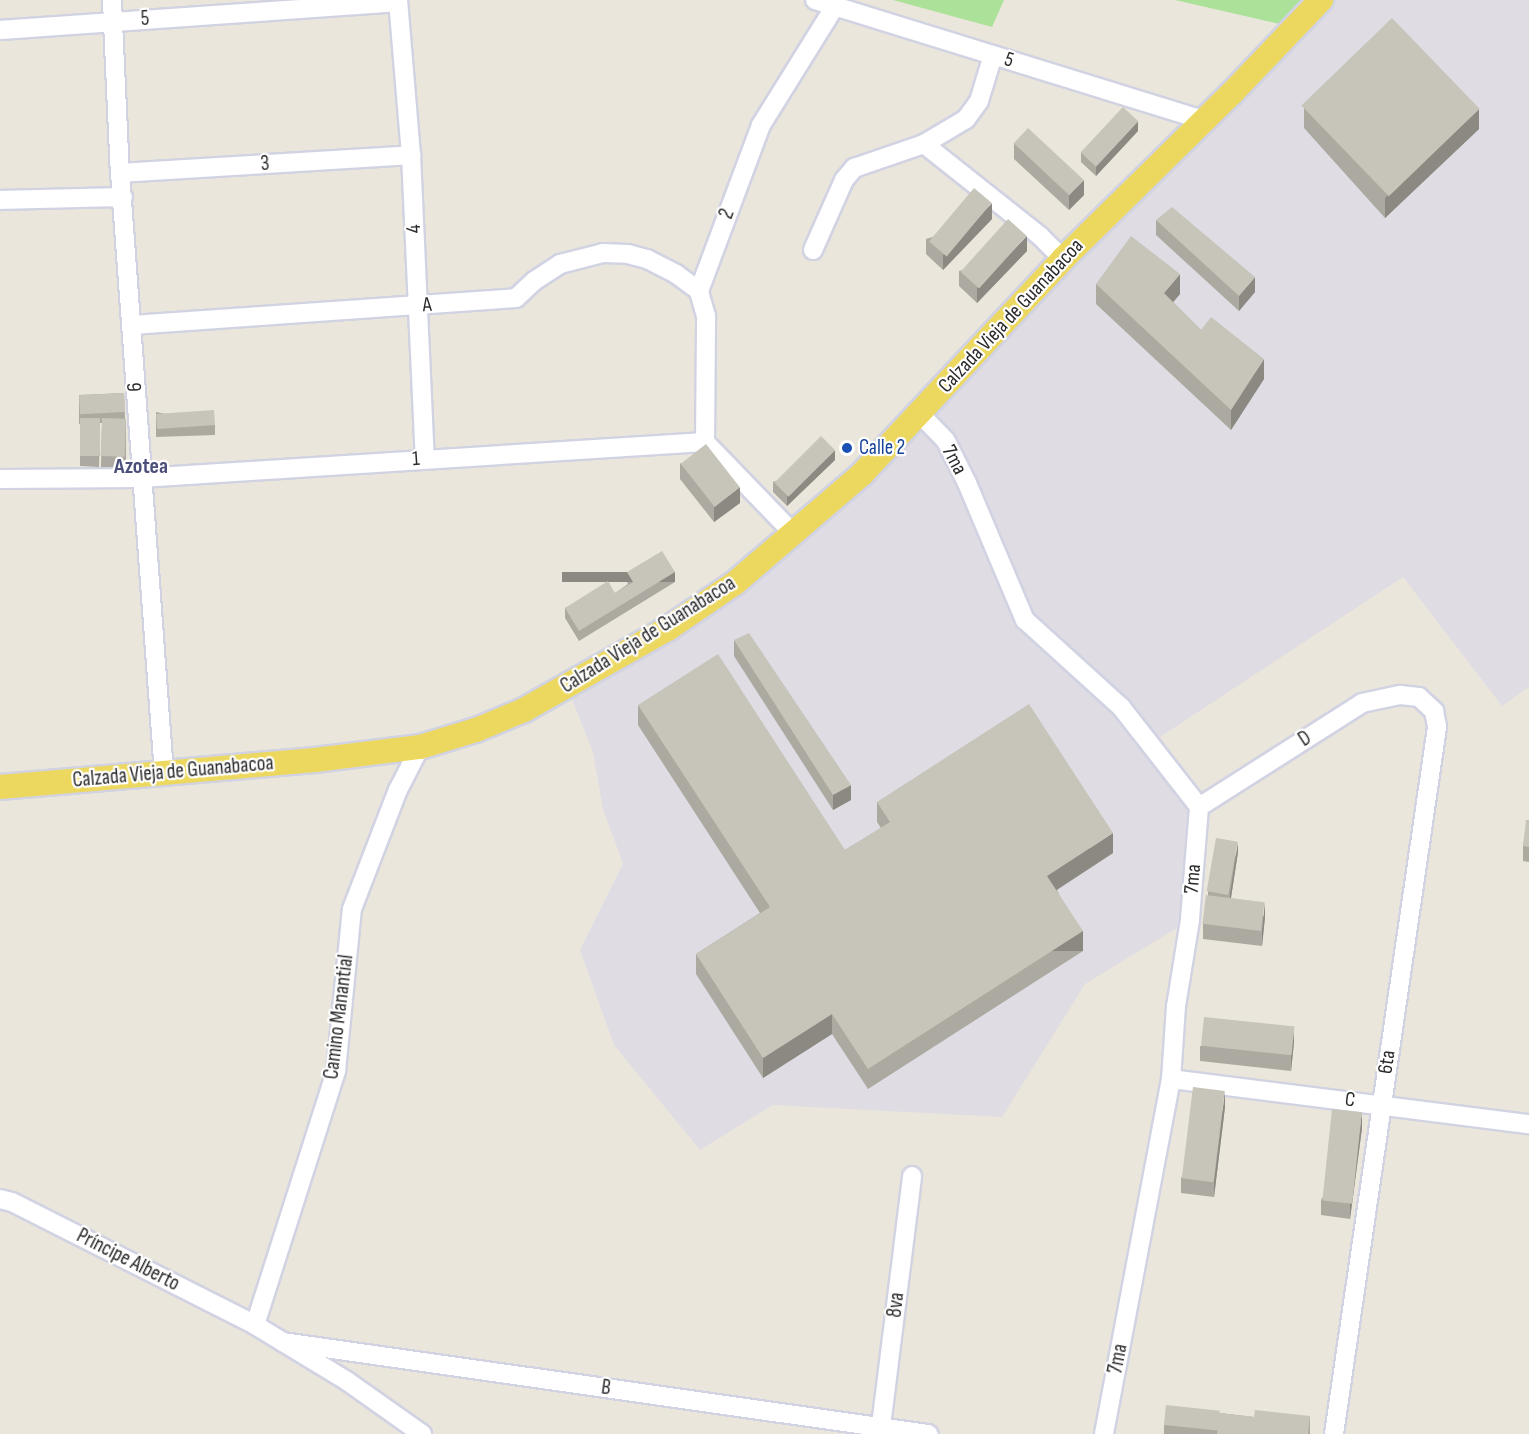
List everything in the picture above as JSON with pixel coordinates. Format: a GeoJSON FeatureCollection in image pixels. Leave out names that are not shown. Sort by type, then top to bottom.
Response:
{"type":"FeatureCollection","features":[{"type":"Feature","properties":{"kind":"main road","name":"Calzada Vieja de Guanabacoa"},"geometry":{"type":"LineString","coordinates":[[0,787],[370,755],[420,747],[476,730],[524,710],[669,628],[735,584],[862,474],[1063,259],[1321,0]]}},
{"type":"Feature","properties":{"kind":"street","name":"6"},"geometry":{"type":"LineString","coordinates":[[112,0],[120,173],[164,773]]}},
{"type":"Feature","properties":{"kind":"street","name":"5"},"geometry":{"type":"LineString","coordinates":[[814,0],[1203,120]]}},
{"type":"Feature","properties":{"kind":"street","name":"5"},"geometry":{"type":"LineString","coordinates":[[0,30],[398,1]]}},
{"type":"Feature","properties":{"kind":"street","name":"4"},"geometry":{"type":"LineString","coordinates":[[398,1],[411,154],[425,459]]}},
{"type":"Feature","properties":{"kind":"street","name":"2"},"geometry":{"type":"LineString","coordinates":[[699,291],[760,126],[835,6]]}},
{"type":"Feature","properties":{"kind":"street"},"geometry":{"type":"LineString","coordinates":[[813,250],[844,180],[854,168],[924,144],[966,119],[979,102],[993,55]]}},
{"type":"Feature","properties":{"kind":"street"},"geometry":{"type":"LineString","coordinates":[[924,144],[1040,236],[1063,259]]}},
{"type":"Feature","properties":{"kind":"street","name":"3"},"geometry":{"type":"LineString","coordinates":[[120,173],[411,154]]}},
{"type":"Feature","properties":{"kind":"street"},"geometry":{"type":"LineString","coordinates":[[0,200],[123,197]]}},
{"type":"Feature","properties":{"kind":"street","name":"A"},"geometry":{"type":"LineString","coordinates":[[132,325],[516,298],[560,264],[603,253],[647,259],[676,274],[699,291]]}},
{"type":"Feature","properties":{"kind":"street"},"geometry":{"type":"LineString","coordinates":[[699,291],[706,316],[705,442],[793,533]]}},
{"type":"Feature","properties":{"kind":"street","name":"7ma"},"geometry":{"type":"LineString","coordinates":[[920,414],[946,441],[1025,620],[1121,707],[1199,807],[1190,920],[1176,1006],[1171,1079],[1104,1434]]}},
{"type":"Feature","properties":{"kind":"street","name":"1"},"geometry":{"type":"LineString","coordinates":[[0,479],[141,478],[705,442]]}},
{"type":"Feature","properties":{"kind":"street","name":"D"},"geometry":{"type":"LineString","coordinates":[[1199,807],[1362,703],[1401,695],[1419,698]]}},
{"type":"Feature","properties":{"kind":"street","name":"6ta"},"geometry":{"type":"LineString","coordinates":[[1334,1434],[1437,727],[1434,711],[1419,698]]}},
{"type":"Feature","properties":{"kind":"street","name":"Camino Manantial"},"geometry":{"type":"LineString","coordinates":[[255,1325],[336,1071],[352,909],[398,790],[420,747]]}},
{"type":"Feature","properties":{"kind":"street","name":"C"},"geometry":{"type":"LineString","coordinates":[[1171,1079],[1529,1124]]}},
{"type":"Feature","properties":{"kind":"street","name":"8va"},"geometry":{"type":"LineString","coordinates":[[880,1431],[912,1176]]}},
{"type":"Feature","properties":{"kind":"street","name":"Príncipe Alberto"},"geometry":{"type":"LineString","coordinates":[[0,1199],[12,1202],[255,1325],[347,1381],[422,1434]]}},
{"type":"Feature","properties":{"kind":"street","name":"B"},"geometry":{"type":"LineString","coordinates":[[283,1342],[880,1431],[928,1434]]}},
{"type":"Feature","properties":{"kind":"shaded area"},"geometry":{"type":"Polygon","coordinates":[[[1316,0],[1529,0],[1529,687],[1502,706],[1403,577],[1160,737],[1199,807],[1190,920],[1085,984],[1002,1117],[773,1105],[700,1150],[614,1045],[580,950],[623,864],[603,809],[593,752],[567,687],[793,533],[1316,0]]]}},
{"type":"Feature","properties":{"kind":"green space"},"geometry":{"type":"Polygon","coordinates":[[[893,0],[1004,0],[992,27],[893,0]]]}},
{"type":"Feature","properties":{"kind":"green space"},"geometry":{"type":"Polygon","coordinates":[[[1175,0],[1316,0],[1293,27],[1175,0]]]}},
{"type":"Feature","properties":{"kind":"building"},"geometry":{"type":"Polygon","coordinates":[[[1392,18],[1480,109],[1389,196],[1301,106],[1392,18]]]}},
{"type":"Feature","properties":{"kind":"building"},"geometry":{"type":"Polygon","coordinates":[[[1123,107],[1138,121],[1096,167],[1081,152],[1123,107]]]}},
{"type":"Feature","properties":{"kind":"building"},"geometry":{"type":"Polygon","coordinates":[[[1028,128],[1084,180],[1069,195],[1014,143],[1028,128]]]}},
{"type":"Feature","properties":{"kind":"building"},"geometry":{"type":"Polygon","coordinates":[[[974,188],[992,203],[947,256],[929,242],[974,188]]]}},
{"type":"Feature","properties":{"kind":"building"},"geometry":{"type":"Polygon","coordinates":[[[1172,207],[1255,277],[1239,296],[1156,220],[1172,207]]]}},
{"type":"Feature","properties":{"kind":"building"},"geometry":{"type":"Polygon","coordinates":[[[1008,219],[1027,236],[979,288],[960,272],[1008,219]]]}},
{"type":"Feature","properties":{"kind":"building"},"geometry":{"type":"Polygon","coordinates":[[[1131,236],[1180,274],[1164,293],[1201,330],[1211,317],[1264,359],[1231,410],[1096,284],[1131,236]]]}},
{"type":"Feature","properties":{"kind":"building"},"geometry":{"type":"Polygon","coordinates":[[[124,393],[125,412],[80,414],[79,395],[124,393]]]}},
{"type":"Feature","properties":{"kind":"building"},"geometry":{"type":"Polygon","coordinates":[[[214,410],[215,425],[157,429],[156,414],[214,410]]]}},
{"type":"Feature","properties":{"kind":"building"},"geometry":{"type":"Polygon","coordinates":[[[80,418],[100,418],[100,456],[80,456],[80,418]]]}},
{"type":"Feature","properties":{"kind":"building"},"geometry":{"type":"Polygon","coordinates":[[[102,418],[126,419],[125,457],[101,456],[102,418]]]}},
{"type":"Feature","properties":{"kind":"building"},"geometry":{"type":"Polygon","coordinates":[[[821,436],[835,450],[788,497],[774,483],[821,436]]]}},
{"type":"Feature","properties":{"kind":"building"},"geometry":{"type":"Polygon","coordinates":[[[706,444],[740,487],[715,507],[681,464],[706,444]]]}},
{"type":"Feature","properties":{"kind":"building"},"geometry":{"type":"Polygon","coordinates":[[[662,551],[675,572],[579,631],[565,608],[608,581],[615,593],[633,582],[627,572],[662,551]]]}},
{"type":"Feature","properties":{"kind":"building"},"geometry":{"type":"Polygon","coordinates":[[[749,633],[851,785],[833,795],[734,640],[749,633]]]}},
{"type":"Feature","properties":{"kind":"building"},"geometry":{"type":"Polygon","coordinates":[[[718,654],[845,850],[890,822],[877,802],[1029,704],[1113,833],[1047,876],[1083,931],[868,1069],[832,1014],[763,1058],[696,954],[770,907],[638,705],[718,654]]]}},
{"type":"Feature","properties":{"kind":"building"},"geometry":{"type":"Polygon","coordinates":[[[1526,820],[1529,820],[1529,847],[1523,846],[1526,820]]]}},
{"type":"Feature","properties":{"kind":"building"},"geometry":{"type":"Polygon","coordinates":[[[1216,838],[1238,842],[1228,895],[1207,891],[1216,838]]]}},
{"type":"Feature","properties":{"kind":"building"},"geometry":{"type":"Polygon","coordinates":[[[1206,895],[1265,902],[1261,931],[1202,924],[1206,895]]]}},
{"type":"Feature","properties":{"kind":"building"},"geometry":{"type":"Polygon","coordinates":[[[1204,1017],[1295,1027],[1291,1055],[1201,1046],[1204,1017]]]}},
{"type":"Feature","properties":{"kind":"building"},"geometry":{"type":"Polygon","coordinates":[[[1193,1087],[1225,1091],[1214,1182],[1182,1178],[1193,1087]]]}},
{"type":"Feature","properties":{"kind":"building"},"geometry":{"type":"Polygon","coordinates":[[[1332,1109],[1362,1112],[1352,1204],[1322,1200],[1332,1109]]]}},
{"type":"Feature","properties":{"kind":"building"},"geometry":{"type":"Polygon","coordinates":[[[1166,1405],[1220,1411],[1218,1431],[1164,1425],[1166,1405]]]}},
{"type":"Feature","properties":{"kind":"building"},"geometry":{"type":"Polygon","coordinates":[[[1255,1410],[1310,1416],[1308,1434],[1217,1434],[1219,1413],[1254,1417],[1255,1410]]]}},
{"type":"Feature","properties":{"kind":"place","name":"Calle 2"},"geometry":{"type":"Point","coordinates":[847,448]}},
{"type":"Feature","properties":{"kind":"district","name":"Azotea"},"geometry":{"type":"Point","coordinates":[141,467]}}]}
